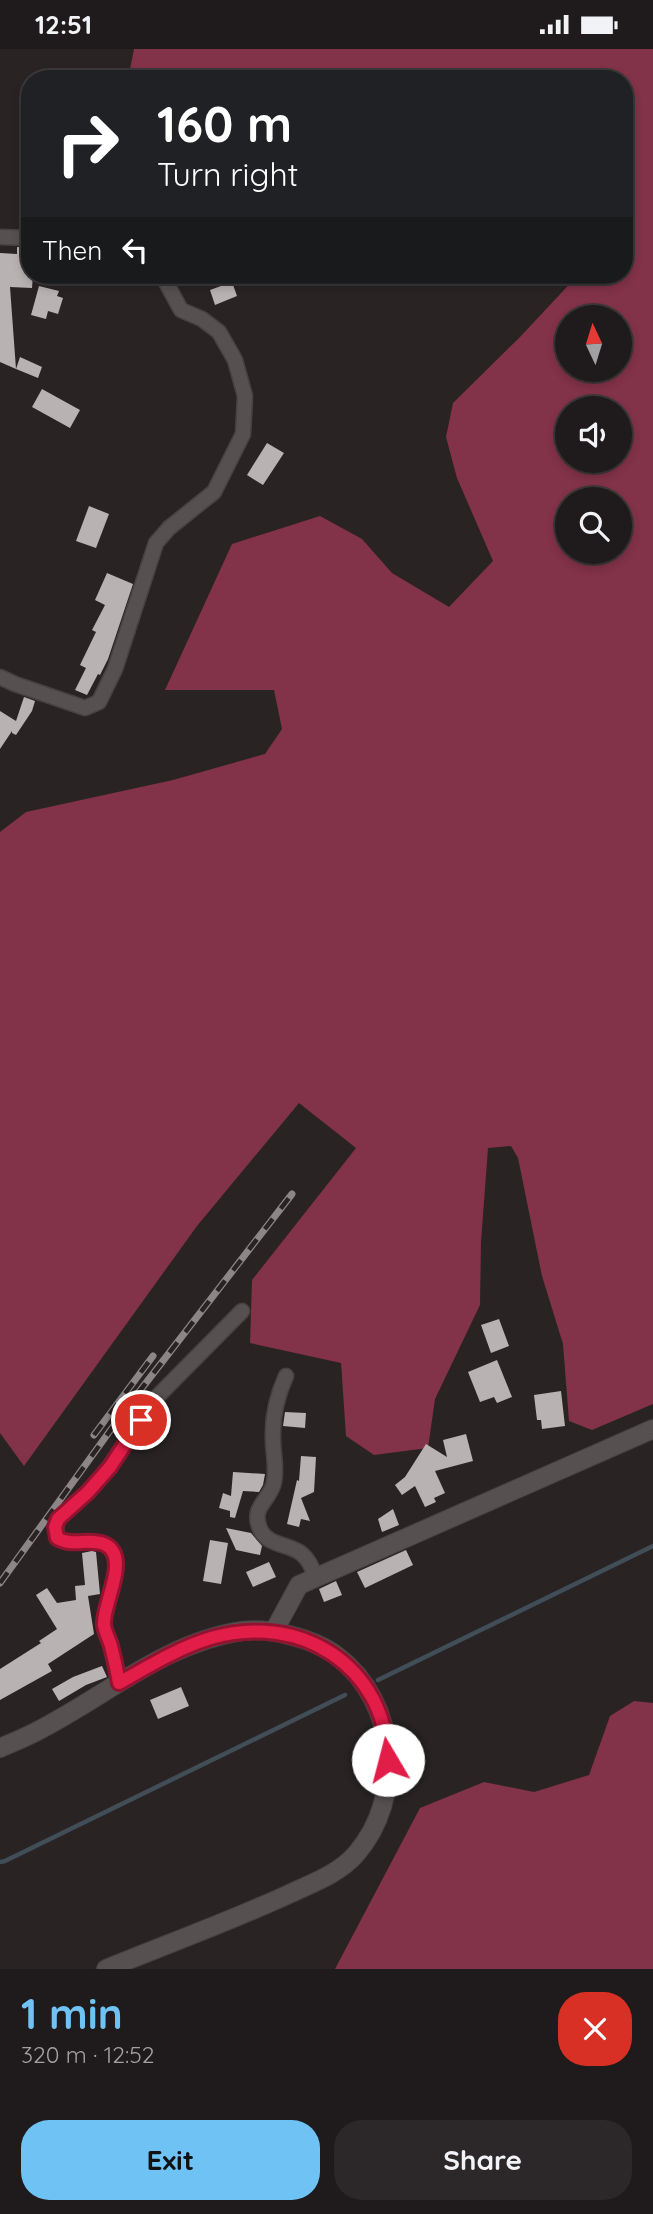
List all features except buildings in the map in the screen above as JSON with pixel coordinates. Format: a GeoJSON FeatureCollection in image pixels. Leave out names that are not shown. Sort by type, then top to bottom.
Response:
{"type":"FeatureCollection","features":[{"type":"Feature","properties":{"kind":"street"},"geometry":{"type":"LineString","coordinates":[[0,237],[21,238]]}},
{"type":"Feature","properties":{"kind":"street"},"geometry":{"type":"LineString","coordinates":[[0,677],[85,708],[99,702],[115,669],[156,543],[169,528],[214,492],[243,434],[245,396],[235,361],[219,333],[202,319],[181,310],[167,284]]}},
{"type":"Feature","properties":{"kind":"street"},"geometry":{"type":"LineString","coordinates":[[119,1683],[104,1627],[117,1568],[115,1557],[110,1548],[103,1544],[63,1542],[57,1538],[55,1527],[58,1519],[88,1492],[110,1467],[151,1403],[242,1311]]}},
{"type":"Feature","properties":{"kind":"street"},"geometry":{"type":"LineString","coordinates":[[286,1376],[276,1405],[273,1437],[276,1466],[273,1487],[261,1502],[258,1521],[267,1539],[303,1555],[316,1578]]}},
{"type":"Feature","properties":{"kind":"street"},"geometry":{"type":"LineString","coordinates":[[274,1631],[299,1585],[653,1429]]}},
{"type":"Feature","properties":{"kind":"street"},"geometry":{"type":"LineString","coordinates":[[0,1748],[44,1728],[181,1649],[244,1631],[274,1631],[304,1639],[336,1655],[358,1675],[378,1710],[388,1740],[389,1780],[376,1823],[355,1855],[326,1877],[245,1914],[106,1969]]}},
{"type":"Feature","properties":{"kind":"shaded area"},"geometry":{"type":"Polygon","coordinates":[[[134,49],[653,49],[653,1404],[592,1430],[569,1421],[563,1344],[542,1276],[518,1158],[511,1146],[488,1148],[481,1242],[480,1305],[435,1399],[428,1448],[374,1455],[346,1436],[341,1363],[250,1343],[252,1280],[356,1148],[299,1103],[197,1226],[24,1466],[0,1433],[0,832],[26,812],[173,780],[265,754],[282,729],[274,690],[165,690],[232,544],[320,516],[362,539],[392,573],[449,607],[493,561],[457,478],[446,437],[453,403],[570,284],[633,284],[633,70],[130,70],[134,49]]]}},
{"type":"Feature","properties":{"kind":"shaded area"},"geometry":{"type":"Polygon","coordinates":[[[634,1701],[653,1703],[653,1969],[335,1969],[420,1808],[484,1782],[534,1792],[589,1775],[610,1716],[634,1701]]]}},
{"type":"Feature","properties":{"kind":"waterway"},"geometry":{"type":"LineString","coordinates":[[378,1680],[653,1546]]}},
{"type":"Feature","properties":{"kind":"waterway"},"geometry":{"type":"LineString","coordinates":[[0,1862],[345,1695]]}},
{"type":"Feature","properties":{"kind":"railway"},"geometry":{"type":"LineString","coordinates":[[0,1583],[125,1410],[292,1194]]}},
{"type":"Feature","properties":{"kind":"railway"},"geometry":{"type":"LineString","coordinates":[[94,1435],[153,1356]]}},
{"type":"Feature","properties":{"kind":"route"},"geometry":{"type":"LineString","coordinates":[[141,1420],[110,1467],[88,1492],[58,1519],[55,1527],[57,1538],[63,1542],[103,1544],[110,1548],[115,1557],[117,1568],[104,1627],[119,1683],[181,1649],[212,1638],[244,1631],[274,1631],[304,1639],[336,1655],[358,1675],[378,1710],[388,1740],[388,1760]]}}]}
